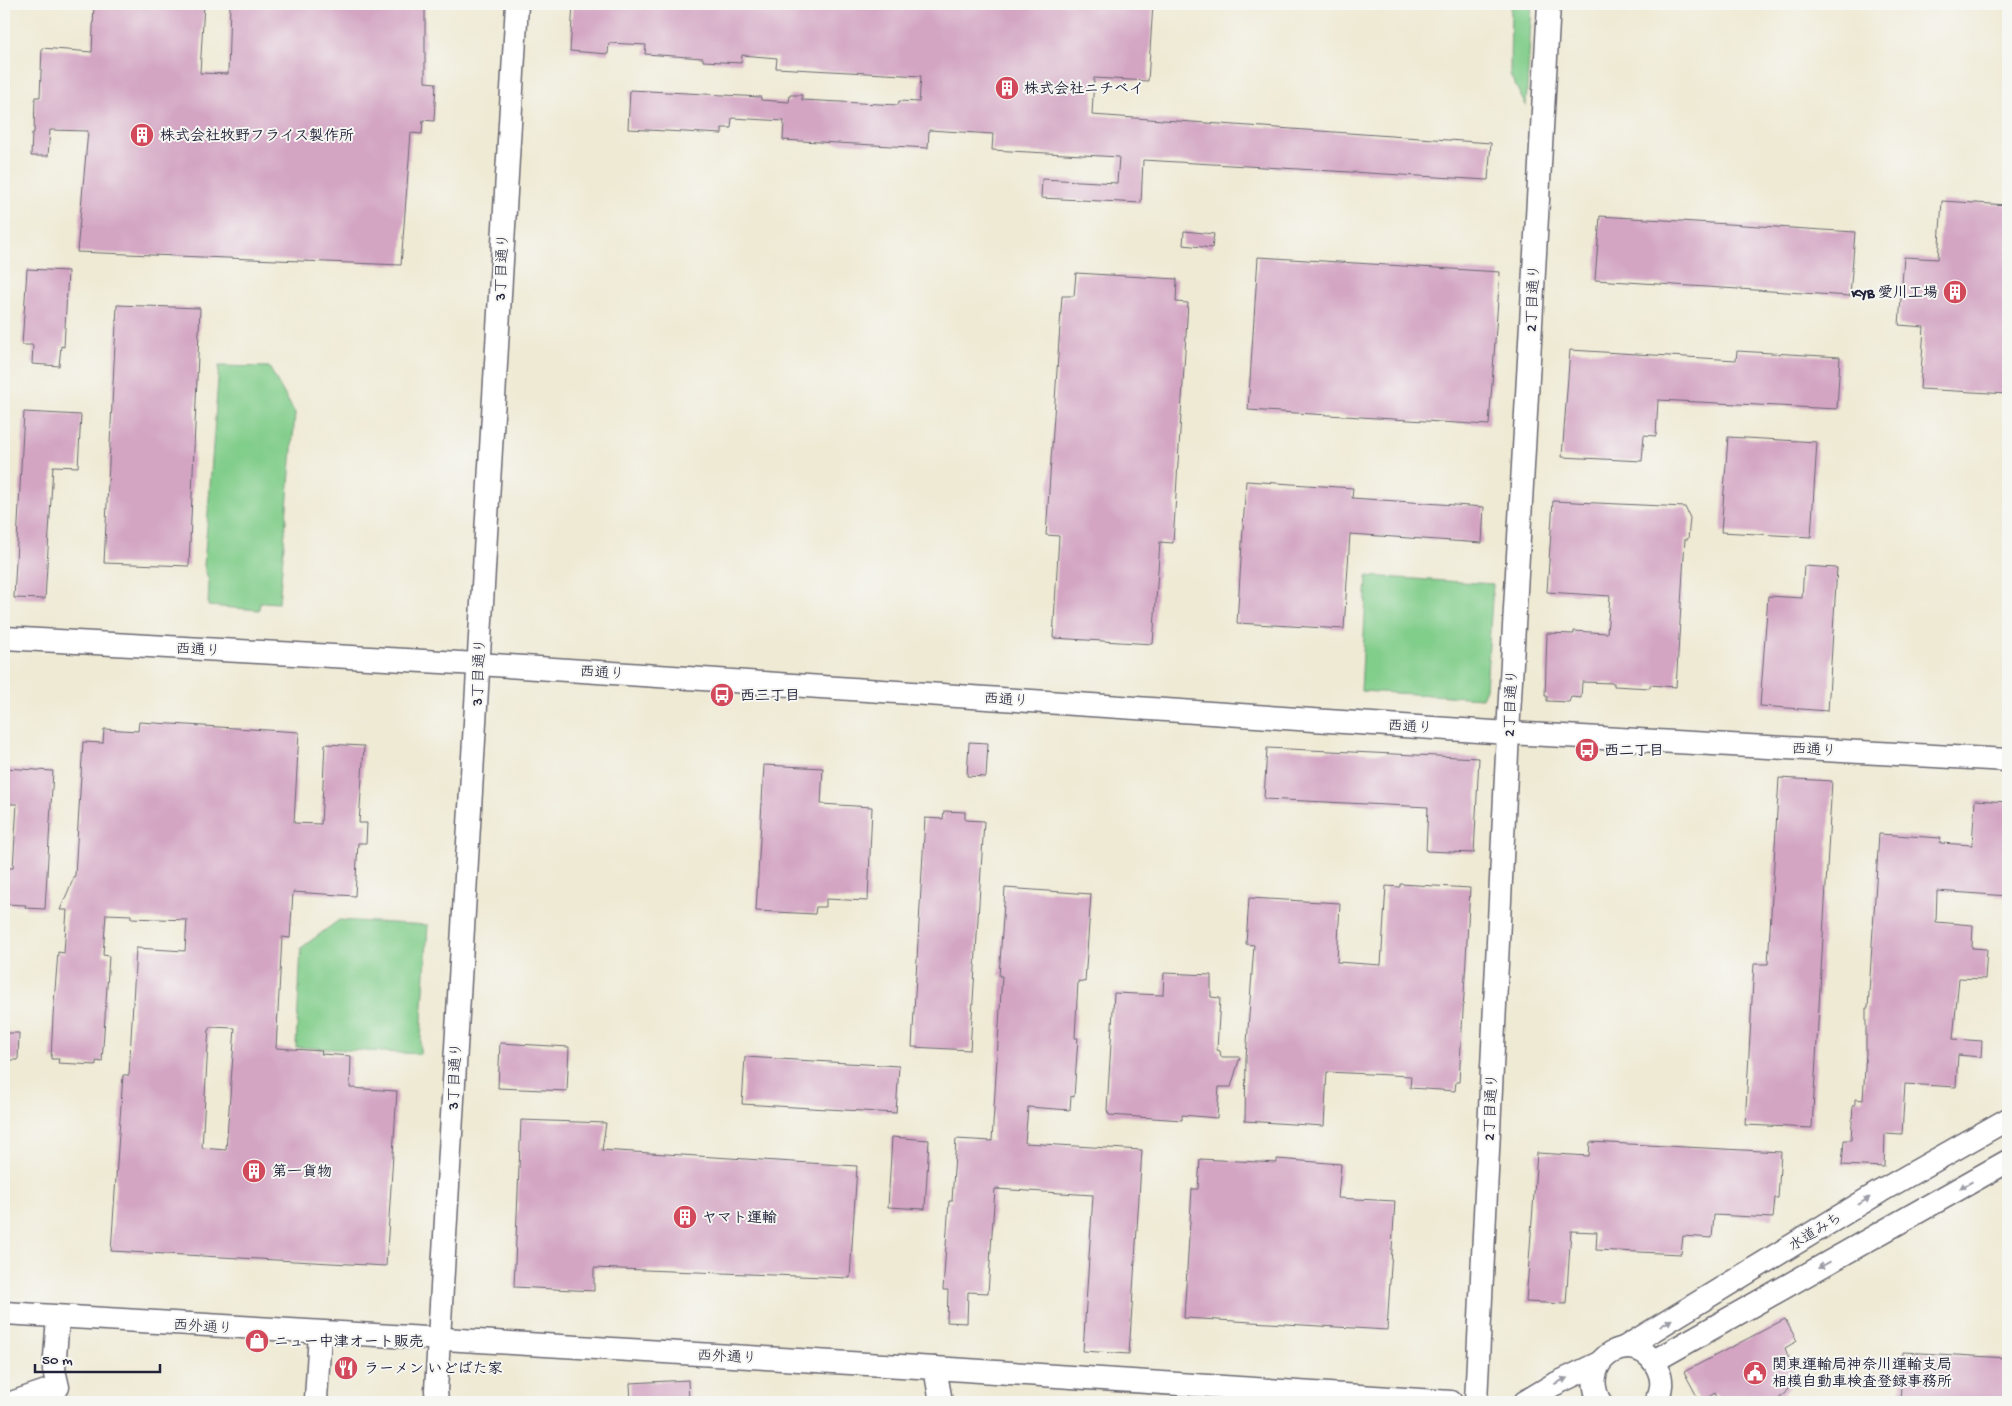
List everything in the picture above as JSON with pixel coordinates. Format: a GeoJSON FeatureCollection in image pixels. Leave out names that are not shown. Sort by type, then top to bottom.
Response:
{"type":"FeatureCollection","features":[{"type":"Feature","properties":{"kind":"street","name":"3丁目通り"},"geometry":{"type":"LineString","coordinates":[[437,1402],[436,1390],[517,4]]}},
{"type":"Feature","properties":{"kind":"street","name":"2丁目通り"},"geometry":{"type":"LineString","coordinates":[[1476,1402],[1508,733],[1548,4]]}},
{"type":"Feature","properties":{"kind":"street","name":"西通り"},"geometry":{"type":"LineString","coordinates":[[4,638],[478,664],[1508,733],[2008,760]]}},
{"type":"Feature","properties":{"kind":"street","name":"水道みち"},"geometry":{"type":"LineString","coordinates":[[1599,1364],[1614,1351],[1624,1348],[1880,1191],[2008,1118]]}},
{"type":"Feature","properties":{"kind":"street"},"geometry":{"type":"LineString","coordinates":[[1654,1361],[2008,1161]]}},
{"type":"Feature","properties":{"kind":"street","name":"西外通り"},"geometry":{"type":"LineString","coordinates":[[4,1313],[935,1368],[1151,1392],[1451,1402]]}},
{"type":"Feature","properties":{"kind":"street"},"geometry":{"type":"LineString","coordinates":[[14,1402],[64,1394],[54,1370],[58,1317]]}},
{"type":"Feature","properties":{"kind":"street"},"geometry":{"type":"LineString","coordinates":[[317,1402],[320,1333]]}},
{"type":"Feature","properties":{"kind":"street"},"geometry":{"type":"LineString","coordinates":[[1624,1348],[1646,1353],[1654,1361],[1661,1375],[1659,1398]]}},
{"type":"Feature","properties":{"kind":"street"},"geometry":{"type":"LineString","coordinates":[[1525,1402],[1552,1385],[1599,1364]]}},
{"type":"Feature","properties":{"kind":"street"},"geometry":{"type":"LineString","coordinates":[[1599,1364],[1595,1373],[1594,1383],[1595,1393],[1600,1402]]}},
{"type":"Feature","properties":{"kind":"street"},"geometry":{"type":"LineString","coordinates":[[935,1368],[941,1402]]}},
{"type":"Feature","properties":{"kind":"green space"},"geometry":{"type":"Polygon","coordinates":[[[1511,4],[1532,4],[1526,106],[1510,75],[1511,4]]]}},
{"type":"Feature","properties":{"kind":"green space"},"geometry":{"type":"Polygon","coordinates":[[[219,366],[269,367],[295,413],[279,603],[260,602],[259,610],[208,606],[209,582],[204,566],[219,366]]]}},
{"type":"Feature","properties":{"kind":"green space"},"geometry":{"type":"Polygon","coordinates":[[[1367,576],[1493,584],[1486,689],[1482,698],[1361,691],[1367,576]]]}},
{"type":"Feature","properties":{"kind":"green space"},"geometry":{"type":"Polygon","coordinates":[[[339,920],[428,925],[420,1054],[296,1047],[301,948],[339,920]]]}},
{"type":"Feature","properties":{"kind":"building"},"geometry":{"type":"Polygon","coordinates":[[[94,4],[204,4],[200,73],[228,74],[230,4],[425,4],[425,82],[436,83],[434,121],[423,120],[422,134],[411,133],[401,265],[77,252],[88,131],[50,130],[48,156],[31,156],[32,133],[34,133],[35,97],[40,97],[42,48],[92,52],[94,4]]]}},
{"type":"Feature","properties":{"kind":"building","name":"株式会社ニチベイ"},"geometry":{"type":"Polygon","coordinates":[[[573,4],[1153,4],[1148,81],[1094,78],[1092,115],[1491,143],[1488,180],[1143,160],[1141,203],[1041,198],[1042,179],[1117,183],[1119,157],[992,150],[993,134],[929,130],[928,148],[783,140],[784,121],[732,118],[731,128],[722,128],[722,134],[628,129],[630,90],[761,97],[761,100],[789,102],[790,95],[802,95],[802,100],[898,105],[899,101],[919,102],[921,76],[776,68],[777,58],[742,55],[741,63],[703,61],[703,58],[645,54],[646,45],[609,43],[608,54],[570,51],[573,4]]]}},
{"type":"Feature","properties":{"kind":"building","name":"KYB 愛川工場"},"geometry":{"type":"Polygon","coordinates":[[[1942,201],[2008,205],[2008,394],[1920,389],[1924,327],[1899,325],[1904,257],[1938,259],[1942,201]]]}},
{"type":"Feature","properties":{"kind":"building"},"geometry":{"type":"Polygon","coordinates":[[[1600,216],[1855,232],[1850,296],[1595,280],[1600,216]]]}},
{"type":"Feature","properties":{"kind":"building"},"geometry":{"type":"Polygon","coordinates":[[[1184,231],[1214,234],[1212,248],[1183,245],[1184,231]]]}},
{"type":"Feature","properties":{"kind":"building"},"geometry":{"type":"Polygon","coordinates":[[[1258,257],[1500,272],[1489,425],[1248,410],[1258,257]]]}},
{"type":"Feature","properties":{"kind":"building"},"geometry":{"type":"Polygon","coordinates":[[[27,269],[68,271],[64,347],[61,346],[59,366],[32,364],[33,345],[22,345],[27,269]]]}},
{"type":"Feature","properties":{"kind":"building"},"geometry":{"type":"Polygon","coordinates":[[[1076,273],[1177,279],[1176,302],[1188,303],[1173,543],[1160,542],[1153,644],[1053,638],[1059,536],[1046,535],[1062,296],[1074,296],[1076,273]]]}},
{"type":"Feature","properties":{"kind":"building"},"geometry":{"type":"Polygon","coordinates":[[[117,305],[200,308],[189,566],[104,563],[117,305]]]}},
{"type":"Feature","properties":{"kind":"building"},"geometry":{"type":"Polygon","coordinates":[[[1570,350],[1736,360],[1737,351],[1840,357],[1837,409],[1658,400],[1656,436],[1644,435],[1642,461],[1562,457],[1570,350]]]}},
{"type":"Feature","properties":{"kind":"building"},"geometry":{"type":"Polygon","coordinates":[[[24,412],[81,415],[78,467],[53,466],[45,599],[14,598],[24,412]]]}},
{"type":"Feature","properties":{"kind":"building"},"geometry":{"type":"Polygon","coordinates":[[[1728,437],[1817,442],[1811,537],[1721,532],[1728,437]]]}},
{"type":"Feature","properties":{"kind":"building"},"geometry":{"type":"Polygon","coordinates":[[[1246,481],[1353,488],[1352,498],[1484,507],[1482,543],[1350,534],[1344,629],[1237,623],[1246,481]]]}},
{"type":"Feature","properties":{"kind":"building"},"geometry":{"type":"Polygon","coordinates":[[[1553,501],[1685,507],[1690,518],[1688,539],[1685,539],[1676,687],[1650,685],[1650,688],[1614,686],[1614,683],[1582,682],[1581,698],[1571,697],[1569,702],[1547,701],[1547,696],[1545,696],[1547,633],[1574,634],[1574,631],[1607,633],[1610,596],[1547,592],[1553,501]]]}},
{"type":"Feature","properties":{"kind":"building"},"geometry":{"type":"Polygon","coordinates":[[[1804,566],[1837,568],[1828,711],[1760,706],[1768,596],[1802,598],[1804,566]]]}},
{"type":"Feature","properties":{"kind":"building"},"geometry":{"type":"Polygon","coordinates":[[[139,722],[299,732],[294,823],[321,824],[325,744],[364,746],[359,823],[367,823],[366,843],[358,843],[355,896],[293,892],[290,938],[282,937],[276,1048],[322,1051],[321,1054],[351,1056],[350,1088],[397,1091],[386,1266],[111,1251],[123,1075],[129,1075],[136,948],[185,951],[187,920],[131,918],[131,915],[106,914],[103,955],[109,956],[102,1062],[96,1061],[96,1065],[58,1063],[59,1059],[51,1059],[53,1016],[58,952],[64,953],[67,910],[60,910],[75,875],[83,742],[103,743],[104,729],[138,731],[139,722]],[[209,1027],[202,1148],[226,1150],[235,1028],[209,1027]]]}},
{"type":"Feature","properties":{"kind":"building"},"geometry":{"type":"Polygon","coordinates":[[[969,742],[988,743],[986,777],[967,776],[969,742]]]}},
{"type":"Feature","properties":{"kind":"building"},"geometry":{"type":"Polygon","coordinates":[[[1267,748],[1479,758],[1474,853],[1426,851],[1428,807],[1264,799],[1267,748]]]}},
{"type":"Feature","properties":{"kind":"building"},"geometry":{"type":"Polygon","coordinates":[[[764,765],[823,768],[821,804],[872,807],[868,901],[826,899],[826,907],[816,907],[815,914],[756,911],[764,765]]]}},
{"type":"Feature","properties":{"kind":"building"},"geometry":{"type":"Polygon","coordinates":[[[4,768],[53,771],[45,909],[25,908],[26,905],[4,904],[6,868],[13,868],[17,804],[4,804],[4,768]]]}},
{"type":"Feature","properties":{"kind":"building"},"geometry":{"type":"Polygon","coordinates":[[[1779,778],[1832,781],[1812,1128],[1745,1125],[1754,964],[1768,964],[1779,778]]]}},
{"type":"Feature","properties":{"kind":"building"},"geometry":{"type":"Polygon","coordinates":[[[1975,800],[2008,802],[2008,896],[1937,891],[1936,922],[1973,925],[1972,948],[1987,949],[1985,979],[1959,978],[1953,1039],[1982,1041],[1981,1057],[1958,1055],[1956,1087],[1905,1084],[1902,1134],[1885,1133],[1884,1167],[1842,1165],[1844,1140],[1851,1140],[1853,1105],[1855,1105],[1855,1099],[1863,1100],[1866,1008],[1868,1008],[1879,834],[1941,838],[1940,843],[1972,845],[1975,800]]]}},
{"type":"Feature","properties":{"kind":"building"},"geometry":{"type":"Polygon","coordinates":[[[944,811],[965,812],[965,820],[984,821],[970,1050],[912,1047],[925,818],[943,819],[944,811]]]}},
{"type":"Feature","properties":{"kind":"building"},"geometry":{"type":"Polygon","coordinates":[[[1400,884],[1470,888],[1459,1082],[1456,1082],[1455,1091],[1410,1088],[1411,1076],[1327,1072],[1324,1126],[1245,1121],[1246,1057],[1254,945],[1246,944],[1249,898],[1340,903],[1337,962],[1381,965],[1386,886],[1400,887],[1400,884]]]}},
{"type":"Feature","properties":{"kind":"building"},"geometry":{"type":"Polygon","coordinates":[[[1005,888],[1091,894],[1085,982],[1078,981],[1075,1038],[1078,1038],[1074,1097],[1071,1096],[1070,1110],[1028,1107],[1025,1143],[1142,1150],[1129,1354],[1083,1351],[1093,1195],[995,1189],[988,1293],[968,1292],[967,1323],[947,1322],[948,1290],[943,1290],[949,1201],[952,1201],[956,1139],[992,1141],[1002,976],[999,976],[1005,888]]]}},
{"type":"Feature","properties":{"kind":"building"},"geometry":{"type":"Polygon","coordinates":[[[1164,973],[1211,975],[1211,997],[1220,998],[1217,1050],[1220,1051],[1221,1057],[1240,1057],[1231,1087],[1219,1087],[1217,1118],[1182,1115],[1182,1120],[1109,1115],[1107,1110],[1114,993],[1163,995],[1164,973]]]}},
{"type":"Feature","properties":{"kind":"building"},"geometry":{"type":"Polygon","coordinates":[[[4,1033],[19,1033],[18,1060],[4,1060],[4,1033]]]}},
{"type":"Feature","properties":{"kind":"building"},"geometry":{"type":"Polygon","coordinates":[[[500,1043],[569,1047],[567,1091],[498,1088],[500,1043]]]}},
{"type":"Feature","properties":{"kind":"building"},"geometry":{"type":"Polygon","coordinates":[[[745,1057],[899,1066],[896,1113],[742,1104],[745,1057]]]}},
{"type":"Feature","properties":{"kind":"building","name":"ヤマト運輸"},"geometry":{"type":"Polygon","coordinates":[[[521,1120],[606,1123],[602,1150],[857,1166],[850,1278],[594,1268],[594,1291],[514,1287],[521,1120]]]}},
{"type":"Feature","properties":{"kind":"building"},"geometry":{"type":"Polygon","coordinates":[[[892,1137],[929,1140],[925,1209],[888,1207],[892,1137]]]}},
{"type":"Feature","properties":{"kind":"building"},"geometry":{"type":"Polygon","coordinates":[[[1590,1142],[1781,1152],[1778,1198],[1775,1198],[1773,1218],[1714,1215],[1712,1238],[1683,1236],[1681,1254],[1596,1250],[1597,1232],[1571,1231],[1566,1304],[1526,1302],[1537,1153],[1589,1156],[1590,1142]]]}},
{"type":"Feature","properties":{"kind":"building"},"geometry":{"type":"Polygon","coordinates":[[[1200,1159],[1277,1163],[1277,1159],[1341,1164],[1338,1198],[1395,1201],[1387,1330],[1184,1318],[1192,1189],[1198,1189],[1200,1159]]]}},
{"type":"Feature","properties":{"kind":"building"},"geometry":{"type":"Polygon","coordinates":[[[1785,1319],[1797,1341],[1785,1348],[1795,1375],[1792,1384],[1784,1394],[1775,1402],[1732,1402],[1728,1400],[1719,1402],[1715,1393],[1700,1402],[1684,1372],[1785,1319]]]}},
{"type":"Feature","properties":{"kind":"building"},"geometry":{"type":"Polygon","coordinates":[[[1903,1352],[2008,1358],[2008,1402],[1900,1402],[1903,1352]]]}},
{"type":"Feature","properties":{"kind":"building"},"geometry":{"type":"Polygon","coordinates":[[[688,1380],[689,1402],[631,1402],[630,1383],[688,1380]]]}},
{"type":"Feature","properties":{"kind":"place","name":"株式会社ニチベイ"},"geometry":{"type":"Point","coordinates":[1007,88]}},
{"type":"Feature","properties":{"kind":"place","name":"株式会社牧野フライス製作所"},"geometry":{"type":"Point","coordinates":[142,135]}},
{"type":"Feature","properties":{"kind":"place","name":"KYB 愛川工場"},"geometry":{"type":"Point","coordinates":[1955,292]}},
{"type":"Feature","properties":{"kind":"place","name":"西三丁目"},"geometry":{"type":"Point","coordinates":[722,695]}},
{"type":"Feature","properties":{"kind":"place","name":"西二丁目"},"geometry":{"type":"Point","coordinates":[1587,750]}},
{"type":"Feature","properties":{"kind":"place","name":"第一貨物"},"geometry":{"type":"Point","coordinates":[254,1171]}},
{"type":"Feature","properties":{"kind":"place","name":"ヤマト運輸"},"geometry":{"type":"Point","coordinates":[685,1217]}},
{"type":"Feature","properties":{"kind":"place","name":"ニュー中津オート販売"},"geometry":{"type":"Point","coordinates":[257,1341]}},
{"type":"Feature","properties":{"kind":"place","name":"ラーメン いどばた家"},"geometry":{"type":"Point","coordinates":[346,1368]}},
{"type":"Feature","properties":{"kind":"place","name":"関東運輸局神奈川運輸支局 相模自動車検査登録事務所"},"geometry":{"type":"Point","coordinates":[1755,1373]}}]}
